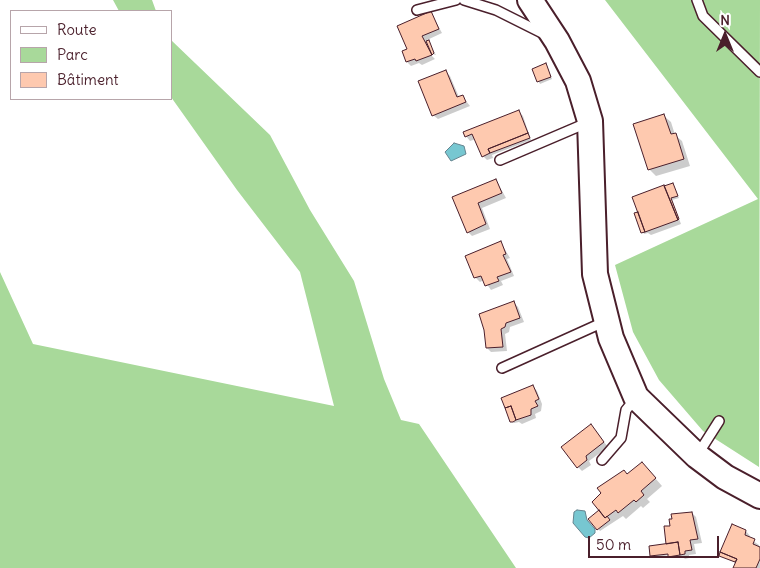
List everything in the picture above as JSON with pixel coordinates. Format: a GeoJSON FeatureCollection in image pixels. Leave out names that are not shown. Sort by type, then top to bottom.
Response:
{"type":"FeatureCollection","features":[{"type":"Feature","properties":{"kind":"main road"},"geometry":{"type":"LineString","coordinates":[[530,0],[557,41],[578,81],[590,122],[595,274],[611,338],[636,397],[697,456],[725,477],[760,496]]}},
{"type":"Feature","properties":{"kind":"lane"},"geometry":{"type":"LineString","coordinates":[[417,10],[456,0]]}},
{"type":"Feature","properties":{"kind":"lane"},"geometry":{"type":"LineString","coordinates":[[464,0],[496,10],[557,41]]}},
{"type":"Feature","properties":{"kind":"lane"},"geometry":{"type":"LineString","coordinates":[[697,0],[703,16],[760,72]]}},
{"type":"Feature","properties":{"kind":"lane"},"geometry":{"type":"LineString","coordinates":[[500,160],[590,122]]}},
{"type":"Feature","properties":{"kind":"lane"},"geometry":{"type":"LineString","coordinates":[[502,368],[606,322]]}},
{"type":"Feature","properties":{"kind":"lane"},"geometry":{"type":"LineString","coordinates":[[602,460],[622,438],[626,410],[636,397]]}},
{"type":"Feature","properties":{"kind":"lane"},"geometry":{"type":"LineString","coordinates":[[697,456],[719,421]]}},
{"type":"Feature","properties":{"kind":"green space"},"geometry":{"type":"Polygon","coordinates":[[[113,0],[152,0],[156,10],[118,10],[113,0]]]}},
{"type":"Feature","properties":{"kind":"green space"},"geometry":{"type":"Polygon","coordinates":[[[605,0],[760,0],[759,467],[703,431],[659,380],[633,332],[615,265],[758,199],[605,0]]]}},
{"type":"Feature","properties":{"kind":"green space"},"geometry":{"type":"Polygon","coordinates":[[[172,41],[270,135],[310,210],[354,281],[384,379],[401,420],[419,424],[516,568],[0,568],[0,272],[33,344],[334,406],[300,272],[237,190],[172,98],[172,41]]]}},
{"type":"Feature","properties":{"kind":"water"},"geometry":{"type":"Polygon","coordinates":[[[454,143],[464,146],[466,154],[451,161],[445,152],[454,143]]]}},
{"type":"Feature","properties":{"kind":"water"},"geometry":{"type":"Polygon","coordinates":[[[577,510],[585,511],[587,520],[595,529],[595,533],[589,538],[585,537],[573,523],[574,512],[577,510]]]}},
{"type":"Feature","properties":{"kind":"building"},"geometry":{"type":"Polygon","coordinates":[[[431,11],[439,29],[422,36],[432,55],[416,61],[415,59],[406,62],[402,51],[407,49],[397,26],[431,11]]]}},
{"type":"Feature","properties":{"kind":"building"},"geometry":{"type":"Polygon","coordinates":[[[429,40],[434,53],[432,55],[426,41],[429,40]]]}},
{"type":"Feature","properties":{"kind":"building"},"geometry":{"type":"Polygon","coordinates":[[[546,63],[551,77],[537,82],[532,69],[546,63]]]}},
{"type":"Feature","properties":{"kind":"building"},"geometry":{"type":"Polygon","coordinates":[[[446,70],[457,97],[463,95],[466,102],[432,116],[418,81],[446,70]]]}},
{"type":"Feature","properties":{"kind":"building"},"geometry":{"type":"Polygon","coordinates":[[[519,110],[528,133],[488,149],[490,153],[482,157],[472,134],[465,137],[463,132],[519,110]]]}},
{"type":"Feature","properties":{"kind":"building"},"geometry":{"type":"Polygon","coordinates":[[[664,114],[671,134],[676,133],[684,159],[648,170],[633,124],[664,114]]]}},
{"type":"Feature","properties":{"kind":"building"},"geometry":{"type":"Polygon","coordinates":[[[528,133],[530,138],[490,153],[488,149],[528,133]]]}},
{"type":"Feature","properties":{"kind":"building"},"geometry":{"type":"Polygon","coordinates":[[[496,179],[502,193],[478,203],[486,224],[467,233],[452,197],[496,179]]]}},
{"type":"Feature","properties":{"kind":"building"},"geometry":{"type":"Polygon","coordinates":[[[673,183],[678,196],[671,198],[678,220],[664,186],[673,183]]]}},
{"type":"Feature","properties":{"kind":"building"},"geometry":{"type":"Polygon","coordinates":[[[664,185],[678,220],[645,232],[632,197],[664,185]]]}},
{"type":"Feature","properties":{"kind":"building"},"geometry":{"type":"Polygon","coordinates":[[[638,212],[645,232],[641,233],[634,213],[638,212]]]}},
{"type":"Feature","properties":{"kind":"building"},"geometry":{"type":"Polygon","coordinates":[[[501,241],[506,254],[503,255],[511,272],[497,277],[499,281],[485,286],[481,276],[474,278],[465,256],[501,241]]]}},
{"type":"Feature","properties":{"kind":"building"},"geometry":{"type":"Polygon","coordinates":[[[514,301],[520,318],[506,323],[505,327],[501,329],[503,347],[486,348],[484,330],[479,314],[514,301]]]}},
{"type":"Feature","properties":{"kind":"building"},"geometry":{"type":"Polygon","coordinates":[[[533,385],[539,399],[535,401],[538,406],[531,409],[531,415],[516,420],[511,406],[505,408],[501,398],[533,385]]]}},
{"type":"Feature","properties":{"kind":"building"},"geometry":{"type":"Polygon","coordinates":[[[511,406],[516,420],[513,422],[510,422],[505,408],[511,406]]]}},
{"type":"Feature","properties":{"kind":"building"},"geometry":{"type":"Polygon","coordinates":[[[591,424],[604,442],[586,456],[587,460],[577,468],[561,447],[591,424]]]}},
{"type":"Feature","properties":{"kind":"building"},"geometry":{"type":"Polygon","coordinates":[[[642,462],[656,478],[641,491],[644,495],[636,502],[634,500],[618,513],[616,510],[605,518],[592,502],[601,493],[597,488],[624,470],[627,474],[642,462]]]}},
{"type":"Feature","properties":{"kind":"building"},"geometry":{"type":"Polygon","coordinates":[[[599,510],[605,518],[607,516],[610,520],[597,530],[588,519],[599,510]]]}},
{"type":"Feature","properties":{"kind":"building"},"geometry":{"type":"Polygon","coordinates":[[[692,512],[698,539],[690,540],[692,550],[685,551],[685,554],[680,555],[678,542],[666,544],[664,526],[670,526],[669,519],[672,519],[671,514],[692,512]]]}},
{"type":"Feature","properties":{"kind":"building"},"geometry":{"type":"Polygon","coordinates":[[[732,524],[746,530],[745,535],[755,539],[753,544],[760,547],[760,559],[756,568],[733,568],[737,559],[720,552],[732,524]]]}},
{"type":"Feature","properties":{"kind":"building"},"geometry":{"type":"Polygon","coordinates":[[[678,542],[680,555],[668,557],[668,554],[650,556],[649,546],[678,542]]]}},
{"type":"Feature","properties":{"kind":"building"},"geometry":{"type":"Polygon","coordinates":[[[720,552],[737,559],[735,562],[719,556],[720,552]]]}}]}
